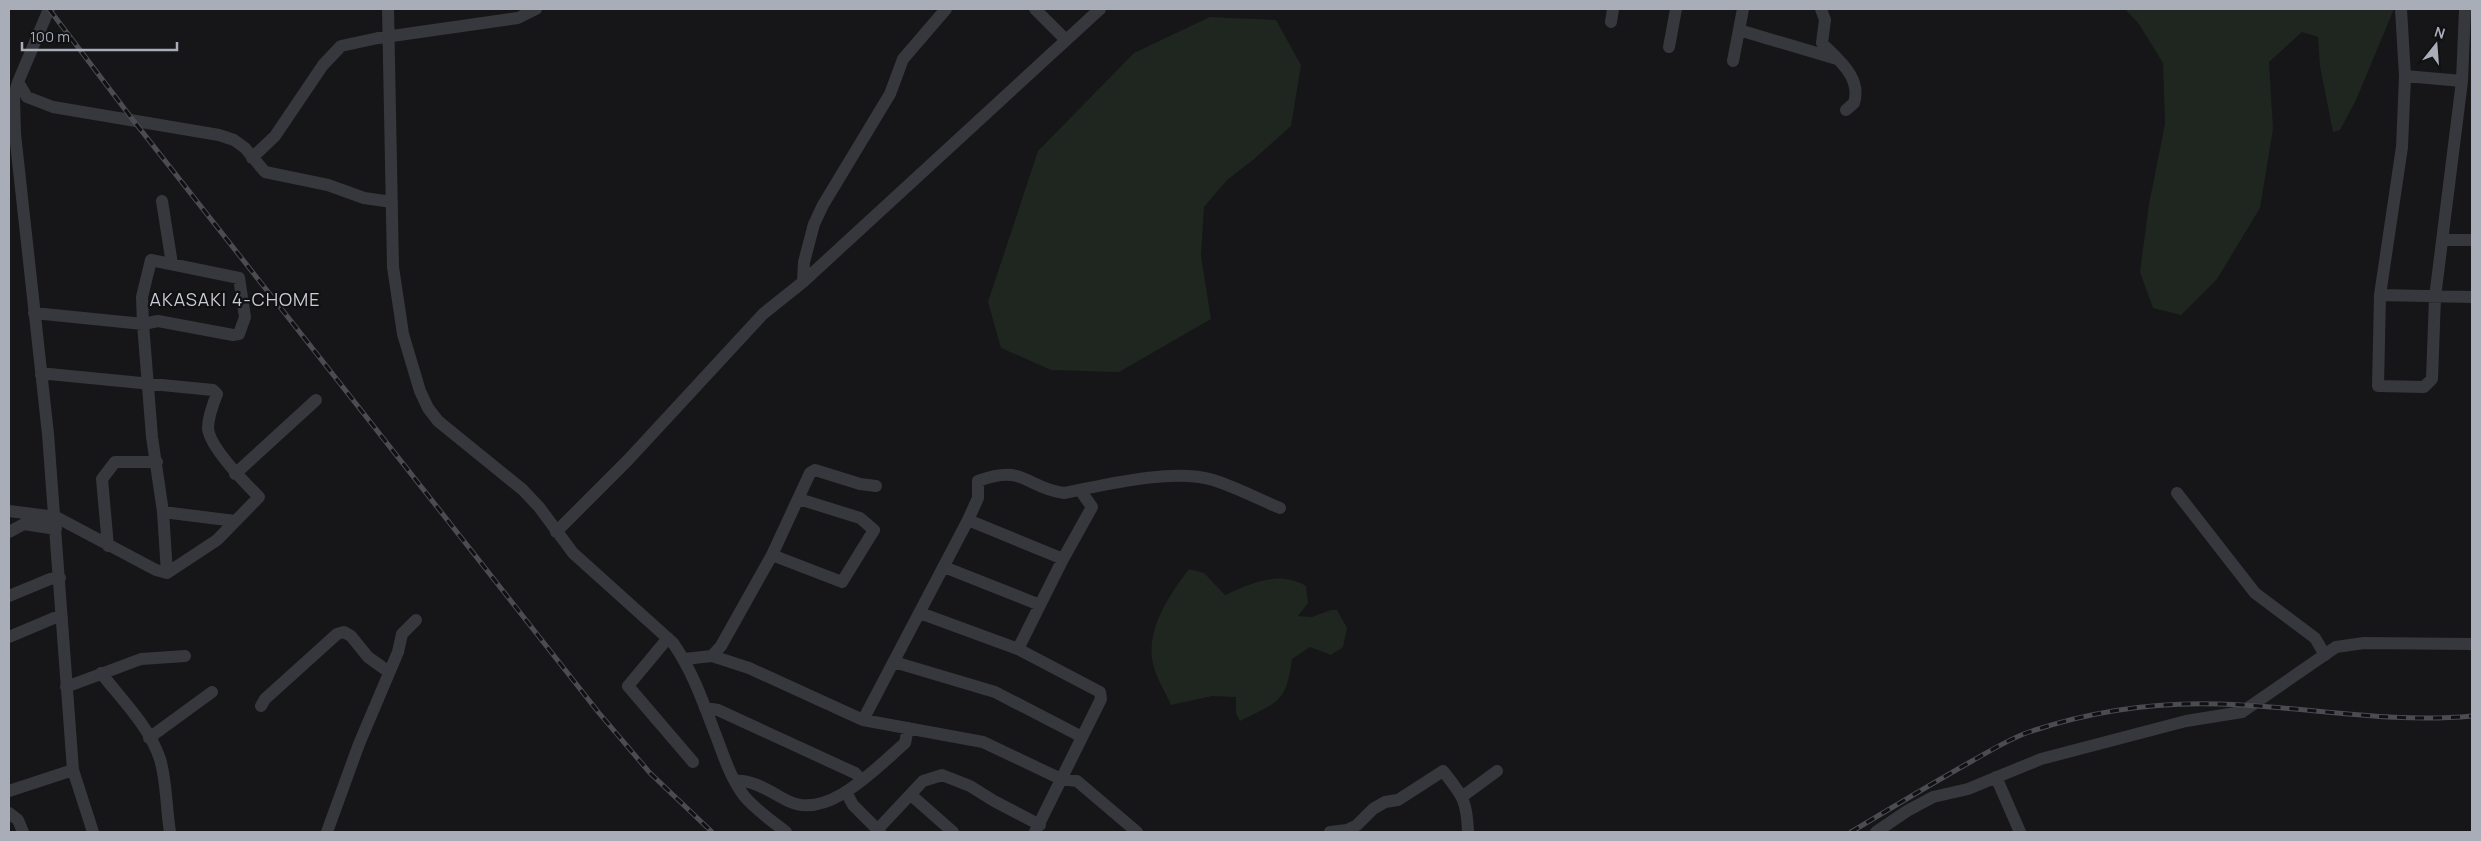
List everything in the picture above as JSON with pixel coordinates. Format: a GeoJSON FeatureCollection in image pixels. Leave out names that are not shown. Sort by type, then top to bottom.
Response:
{"type":"FeatureCollection","features":[{"type":"Feature","properties":{"kind":"street"},"geometry":{"type":"LineString","coordinates":[[49,9],[13,81],[12,134],[42,375],[56,523],[72,770],[93,832]]}},
{"type":"Feature","properties":{"kind":"street"},"geometry":{"type":"LineString","coordinates":[[388,9],[393,267],[397,305],[414,374],[428,408],[452,435],[523,490],[539,507],[573,553],[668,638],[684,659],[735,781],[745,797],[786,832]]}},
{"type":"Feature","properties":{"kind":"street"},"geometry":{"type":"LineString","coordinates":[[252,158],[290,117],[323,66],[341,46],[518,18],[536,9]]}},
{"type":"Feature","properties":{"kind":"street"},"geometry":{"type":"LineString","coordinates":[[804,282],[804,262],[814,224],[823,205],[890,94],[903,58],[946,9]]}},
{"type":"Feature","properties":{"kind":"street"},"geometry":{"type":"LineString","coordinates":[[1035,9],[1066,40]]}},
{"type":"Feature","properties":{"kind":"street"},"geometry":{"type":"LineString","coordinates":[[556,532],[628,460],[763,314],[804,282],[1100,9]]}},
{"type":"Feature","properties":{"kind":"street"},"geometry":{"type":"LineString","coordinates":[[1611,22],[1613,9]]}},
{"type":"Feature","properties":{"kind":"street"},"geometry":{"type":"LineString","coordinates":[[1669,47],[1676,9]]}},
{"type":"Feature","properties":{"kind":"street"},"geometry":{"type":"LineString","coordinates":[[1733,61],[1743,9]]}},
{"type":"Feature","properties":{"kind":"street"},"geometry":{"type":"LineString","coordinates":[[1821,9],[1825,20],[1822,44],[1838,60]]}},
{"type":"Feature","properties":{"kind":"street"},"geometry":{"type":"LineString","coordinates":[[2402,9],[2405,76],[2402,147],[2380,295],[2378,386],[2424,387],[2432,379],[2435,297],[2462,81],[2467,12]]}},
{"type":"Feature","properties":{"kind":"street"},"geometry":{"type":"LineString","coordinates":[[1739,30],[1844,63],[1856,92],[1854,103],[1846,110]]}},
{"type":"Feature","properties":{"kind":"street"},"geometry":{"type":"LineString","coordinates":[[2405,76],[2462,81]]}},
{"type":"Feature","properties":{"kind":"street"},"geometry":{"type":"LineString","coordinates":[[13,81],[23,93],[43,104],[219,135],[234,140],[245,148],[266,172],[328,185],[364,198],[392,202]]}},
{"type":"Feature","properties":{"kind":"street"},"geometry":{"type":"LineString","coordinates":[[162,201],[172,264]]}},
{"type":"Feature","properties":{"kind":"street"},"geometry":{"type":"LineString","coordinates":[[2443,240],[2472,240]]}},
{"type":"Feature","properties":{"kind":"street"},"geometry":{"type":"LineString","coordinates":[[34,313],[143,324],[158,321],[233,335],[239,334],[244,316],[239,278],[150,260],[142,297],[143,324],[152,438],[163,512],[167,573]]}},
{"type":"Feature","properties":{"kind":"street"},"geometry":{"type":"LineString","coordinates":[[2380,295],[2472,297]]}},
{"type":"Feature","properties":{"kind":"street"},"geometry":{"type":"LineString","coordinates":[[9,511],[56,523],[156,570],[167,573],[217,540],[259,497],[236,474],[208,430],[217,394],[213,390],[50,374],[42,375]]}},
{"type":"Feature","properties":{"kind":"street"},"geometry":{"type":"LineString","coordinates":[[236,474],[316,400]]}},
{"type":"Feature","properties":{"kind":"street"},"geometry":{"type":"LineString","coordinates":[[108,546],[102,479],[115,462],[157,462]]}},
{"type":"Feature","properties":{"kind":"street"},"geometry":{"type":"LineString","coordinates":[[712,656],[721,646],[772,555],[810,473],[815,470],[860,484],[876,486]]}},
{"type":"Feature","properties":{"kind":"street"},"geometry":{"type":"LineString","coordinates":[[864,720],[968,520],[978,498],[978,481],[997,474],[1021,476],[1052,491],[1064,493],[1152,478],[1190,477],[1212,480],[1280,508]]}},
{"type":"Feature","properties":{"kind":"street"},"geometry":{"type":"LineString","coordinates":[[1018,649],[1063,559],[1092,507],[1080,490]]}},
{"type":"Feature","properties":{"kind":"street"},"geometry":{"type":"LineString","coordinates":[[2178,493],[2255,593],[2315,638],[2325,655]]}},
{"type":"Feature","properties":{"kind":"street"},"geometry":{"type":"LineString","coordinates":[[772,555],[842,582],[874,530],[860,518],[799,499]]}},
{"type":"Feature","properties":{"kind":"street"},"geometry":{"type":"LineString","coordinates":[[163,512],[235,521]]}},
{"type":"Feature","properties":{"kind":"street"},"geometry":{"type":"LineString","coordinates":[[968,520],[1063,559]]}},
{"type":"Feature","properties":{"kind":"street"},"geometry":{"type":"LineString","coordinates":[[9,532],[24,524],[56,523]]}},
{"type":"Feature","properties":{"kind":"street"},"geometry":{"type":"LineString","coordinates":[[944,567],[1040,605]]}},
{"type":"Feature","properties":{"kind":"street"},"geometry":{"type":"LineString","coordinates":[[9,596],[50,579],[60,578]]}},
{"type":"Feature","properties":{"kind":"street"},"geometry":{"type":"LineString","coordinates":[[846,792],[853,804],[878,831],[923,781],[942,774],[970,786],[1038,828],[1101,699],[1100,692],[1018,649],[920,612]]}},
{"type":"Feature","properties":{"kind":"street"},"geometry":{"type":"LineString","coordinates":[[9,637],[54,618],[62,618]]}},
{"type":"Feature","properties":{"kind":"street"},"geometry":{"type":"LineString","coordinates":[[327,832],[352,761],[398,652],[402,634],[416,620]]}},
{"type":"Feature","properties":{"kind":"street"},"geometry":{"type":"LineString","coordinates":[[261,706],[265,699],[336,634],[344,632],[351,636],[368,657],[389,672]]}},
{"type":"Feature","properties":{"kind":"street"},"geometry":{"type":"LineString","coordinates":[[668,638],[628,686],[693,762]]}},
{"type":"Feature","properties":{"kind":"street"},"geometry":{"type":"LineString","coordinates":[[1876,832],[1906,811],[1933,797],[1968,789],[2041,759],[2186,721],[2242,712],[2336,648],[2364,643],[2472,644]]}},
{"type":"Feature","properties":{"kind":"street"},"geometry":{"type":"LineString","coordinates":[[66,687],[141,659],[185,656]]}},
{"type":"Feature","properties":{"kind":"street"},"geometry":{"type":"LineString","coordinates":[[684,659],[712,656],[749,668],[864,720],[983,742],[1062,779],[1078,781],[1137,832]]}},
{"type":"Feature","properties":{"kind":"street"},"geometry":{"type":"LineString","coordinates":[[894,662],[995,692],[1082,737]]}},
{"type":"Feature","properties":{"kind":"street"},"geometry":{"type":"LineString","coordinates":[[100,673],[136,716],[160,759],[170,832]]}},
{"type":"Feature","properties":{"kind":"street"},"geometry":{"type":"LineString","coordinates":[[149,738],[212,692]]}},
{"type":"Feature","properties":{"kind":"street"},"geometry":{"type":"LineString","coordinates":[[705,708],[718,710],[855,773],[862,780]]}},
{"type":"Feature","properties":{"kind":"street"},"geometry":{"type":"LineString","coordinates":[[735,781],[746,780],[802,806],[811,806],[846,792],[862,780],[905,743],[908,728]]}},
{"type":"Feature","properties":{"kind":"street"},"geometry":{"type":"LineString","coordinates":[[9,791],[72,770]]}},
{"type":"Feature","properties":{"kind":"street"},"geometry":{"type":"LineString","coordinates":[[1330,832],[1347,830],[1357,825],[1372,809],[1385,802],[1398,800],[1444,770],[1463,796],[1467,810],[1468,832]]}},
{"type":"Feature","properties":{"kind":"street"},"geometry":{"type":"LineString","coordinates":[[1463,796],[1497,771]]}},
{"type":"Feature","properties":{"kind":"street"},"geometry":{"type":"LineString","coordinates":[[1996,777],[2020,832]]}},
{"type":"Feature","properties":{"kind":"street"},"geometry":{"type":"LineString","coordinates":[[910,795],[953,832]]}},
{"type":"Feature","properties":{"kind":"street"},"geometry":{"type":"LineString","coordinates":[[9,813],[18,820],[23,832]]}},
{"type":"Feature","properties":{"kind":"shaded area"},"geometry":{"type":"Polygon","coordinates":[[[2125,9],[2394,9],[2356,100],[2340,130],[2333,132],[2320,66],[2318,37],[2302,32],[2269,62],[2273,129],[2260,208],[2217,279],[2181,315],[2153,308],[2140,272],[2149,204],[2165,124],[2163,63],[2139,24],[2125,9]]]}},
{"type":"Feature","properties":{"kind":"shaded area"},"geometry":{"type":"Polygon","coordinates":[[[1210,17],[1276,20],[1301,65],[1291,126],[1227,180],[1204,207],[1201,256],[1211,319],[1119,372],[1051,370],[1001,348],[988,302],[1038,151],[1134,53],[1210,17]]]}},
{"type":"Feature","properties":{"kind":"shaded area"},"geometry":{"type":"Polygon","coordinates":[[[1189,569],[1204,573],[1225,595],[1265,580],[1285,579],[1296,581],[1306,586],[1308,603],[1298,616],[1312,617],[1331,610],[1337,610],[1347,628],[1343,647],[1331,655],[1310,647],[1292,659],[1287,685],[1278,699],[1272,705],[1240,721],[1236,713],[1236,697],[1212,696],[1171,705],[1155,671],[1152,659],[1153,635],[1168,600],[1189,569]]]}},
{"type":"Feature","properties":{"kind":"railway"},"geometry":{"type":"LineString","coordinates":[[49,9],[133,120],[599,713],[650,773],[712,832]]}},
{"type":"Feature","properties":{"kind":"railway"},"geometry":{"type":"LineString","coordinates":[[1851,832],[1941,778],[2014,738],[2052,725],[2099,713],[2147,706],[2219,704],[2409,718],[2472,716]]}},
{"type":"Feature","properties":{"kind":"district","name":"AKASAKI 4-CHOME"},"geometry":{"type":"Point","coordinates":[235,299]}}]}
